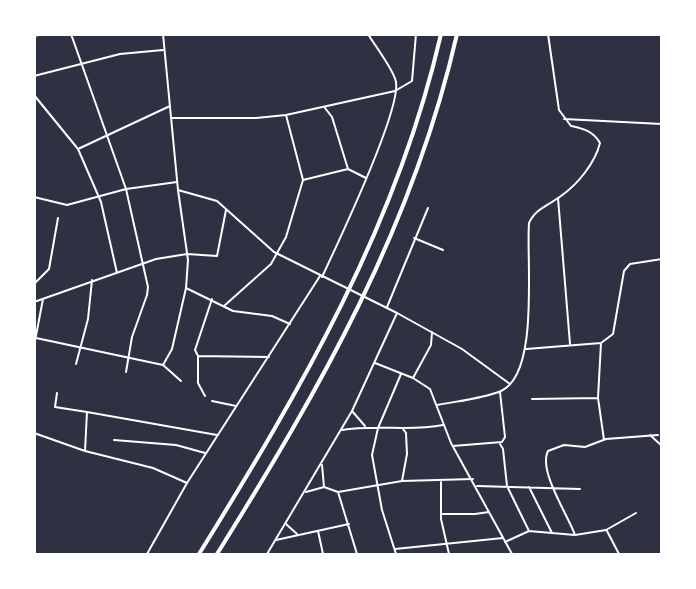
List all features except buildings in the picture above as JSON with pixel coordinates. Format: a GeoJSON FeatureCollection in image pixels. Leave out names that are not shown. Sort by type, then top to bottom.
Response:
{"type":"FeatureCollection","features":[{"type":"Feature","properties":{"kind":"highway"},"geometry":{"type":"LineString","coordinates":[[199,555],[256,463],[340,312],[403,163],[441,34]]}},
{"type":"Feature","properties":{"kind":"highway"},"geometry":{"type":"LineString","coordinates":[[217,555],[270,470],[354,318],[388,243],[418,167],[457,34]]}},
{"type":"Feature","properties":{"kind":"street"},"geometry":{"type":"LineString","coordinates":[[34,36],[43,34]]}},
{"type":"Feature","properties":{"kind":"street"},"geometry":{"type":"LineString","coordinates":[[71,34],[126,189],[147,295],[135,327],[126,372]]}},
{"type":"Feature","properties":{"kind":"street"},"geometry":{"type":"LineString","coordinates":[[163,34],[177,182],[187,254],[186,288],[172,349],[163,365]]}},
{"type":"Feature","properties":{"kind":"street"},"geometry":{"type":"LineString","coordinates":[[147,555],[217,435],[321,277],[366,178],[396,91],[396,82],[368,34]]}},
{"type":"Feature","properties":{"kind":"street"},"geometry":{"type":"LineString","coordinates":[[172,118],[256,118],[325,108],[396,91],[412,81],[416,34]]}},
{"type":"Feature","properties":{"kind":"street"},"geometry":{"type":"LineString","coordinates":[[437,405],[500,392],[510,384],[526,349],[530,324],[529,223],[533,213],[558,198],[582,176],[598,153],[600,143],[596,136],[586,129],[571,126],[559,110],[548,34]]}},
{"type":"Feature","properties":{"kind":"street"},"geometry":{"type":"LineString","coordinates":[[34,76],[120,54],[163,50]]}},
{"type":"Feature","properties":{"kind":"street"},"geometry":{"type":"LineString","coordinates":[[34,95],[78,149],[98,195],[117,273]]}},
{"type":"Feature","properties":{"kind":"street"},"geometry":{"type":"LineString","coordinates":[[78,149],[171,106]]}},
{"type":"Feature","properties":{"kind":"street"},"geometry":{"type":"LineString","coordinates":[[325,108],[332,117],[348,169]]}},
{"type":"Feature","properties":{"kind":"street"},"geometry":{"type":"LineString","coordinates":[[224,306],[271,264],[286,237],[303,180],[286,114]]}},
{"type":"Feature","properties":{"kind":"street"},"geometry":{"type":"LineString","coordinates":[[564,119],[662,124]]}},
{"type":"Feature","properties":{"kind":"street"},"geometry":{"type":"LineString","coordinates":[[303,180],[348,169],[366,178]]}},
{"type":"Feature","properties":{"kind":"street"},"geometry":{"type":"LineString","coordinates":[[34,197],[67,205],[126,189],[177,182]]}},
{"type":"Feature","properties":{"kind":"street"},"geometry":{"type":"LineString","coordinates":[[178,190],[217,201],[278,254],[432,332],[462,349],[510,384]]}},
{"type":"Feature","properties":{"kind":"street"},"geometry":{"type":"LineString","coordinates":[[558,198],[570,344]]}},
{"type":"Feature","properties":{"kind":"street"},"geometry":{"type":"LineString","coordinates":[[34,302],[156,259],[187,254],[217,256],[226,208]]}},
{"type":"Feature","properties":{"kind":"street"},"geometry":{"type":"LineString","coordinates":[[387,308],[428,208]]}},
{"type":"Feature","properties":{"kind":"street"},"geometry":{"type":"LineString","coordinates":[[34,284],[49,269],[58,218]]}},
{"type":"Feature","properties":{"kind":"street"},"geometry":{"type":"LineString","coordinates":[[414,238],[443,250]]}},
{"type":"Feature","properties":{"kind":"street"},"geometry":{"type":"LineString","coordinates":[[526,349],[601,343],[613,334],[624,271],[630,264],[662,259]]}},
{"type":"Feature","properties":{"kind":"street"},"geometry":{"type":"LineString","coordinates":[[76,364],[88,319],[92,280]]}},
{"type":"Feature","properties":{"kind":"street"},"geometry":{"type":"LineString","coordinates":[[186,288],[233,311],[272,316],[290,324]]}},
{"type":"Feature","properties":{"kind":"street"},"geometry":{"type":"LineString","coordinates":[[34,346],[43,298]]}},
{"type":"Feature","properties":{"kind":"street"},"geometry":{"type":"LineString","coordinates":[[205,396],[198,383],[198,356],[195,350],[212,299]]}},
{"type":"Feature","properties":{"kind":"street"},"geometry":{"type":"LineString","coordinates":[[267,555],[342,430],[397,313]]}},
{"type":"Feature","properties":{"kind":"street"},"geometry":{"type":"LineString","coordinates":[[413,378],[431,345],[432,332]]}},
{"type":"Feature","properties":{"kind":"street"},"geometry":{"type":"LineString","coordinates":[[36,338],[163,365],[181,381]]}},
{"type":"Feature","properties":{"kind":"street"},"geometry":{"type":"LineString","coordinates":[[601,343],[598,398],[604,440]]}},
{"type":"Feature","properties":{"kind":"street"},"geometry":{"type":"LineString","coordinates":[[198,356],[270,357]]}},
{"type":"Feature","properties":{"kind":"street"},"geometry":{"type":"LineString","coordinates":[[375,363],[413,378],[430,389],[453,446],[477,486],[512,555]]}},
{"type":"Feature","properties":{"kind":"street"},"geometry":{"type":"LineString","coordinates":[[396,555],[382,510],[372,455],[378,428],[401,373]]}},
{"type":"Feature","properties":{"kind":"street"},"geometry":{"type":"LineString","coordinates":[[453,446],[499,443],[505,436],[500,392]]}},
{"type":"Feature","properties":{"kind":"street"},"geometry":{"type":"LineString","coordinates":[[57,393],[55,407],[217,435]]}},
{"type":"Feature","properties":{"kind":"street"},"geometry":{"type":"LineString","coordinates":[[532,399],[598,398]]}},
{"type":"Feature","properties":{"kind":"street"},"geometry":{"type":"LineString","coordinates":[[212,401],[237,406]]}},
{"type":"Feature","properties":{"kind":"street"},"geometry":{"type":"LineString","coordinates":[[352,411],[365,426]]}},
{"type":"Feature","properties":{"kind":"street"},"geometry":{"type":"LineString","coordinates":[[85,451],[87,412]]}},
{"type":"Feature","properties":{"kind":"street"},"geometry":{"type":"LineString","coordinates":[[342,430],[365,426],[403,429],[443,425]]}},
{"type":"Feature","properties":{"kind":"street"},"geometry":{"type":"LineString","coordinates":[[402,481],[407,454],[406,432],[403,429]]}},
{"type":"Feature","properties":{"kind":"street"},"geometry":{"type":"LineString","coordinates":[[34,434],[85,451],[153,468],[187,483]]}},
{"type":"Feature","properties":{"kind":"street"},"geometry":{"type":"LineString","coordinates":[[650,435],[662,446]]}},
{"type":"Feature","properties":{"kind":"street"},"geometry":{"type":"LineString","coordinates":[[574,535],[553,487],[546,456],[548,451],[564,445],[585,447],[604,440],[658,435]]}},
{"type":"Feature","properties":{"kind":"street"},"geometry":{"type":"LineString","coordinates":[[114,440],[176,445],[206,453]]}},
{"type":"Feature","properties":{"kind":"street"},"geometry":{"type":"LineString","coordinates":[[499,443],[503,449],[507,486],[529,531]]}},
{"type":"Feature","properties":{"kind":"street"},"geometry":{"type":"LineString","coordinates":[[322,465],[324,487]]}},
{"type":"Feature","properties":{"kind":"street"},"geometry":{"type":"LineString","coordinates":[[306,492],[324,487],[338,492],[402,481],[441,482],[473,479]]}},
{"type":"Feature","properties":{"kind":"street"},"geometry":{"type":"LineString","coordinates":[[441,482],[441,514],[449,555]]}},
{"type":"Feature","properties":{"kind":"street"},"geometry":{"type":"LineString","coordinates":[[477,486],[580,489]]}},
{"type":"Feature","properties":{"kind":"street"},"geometry":{"type":"LineString","coordinates":[[529,487],[553,534]]}},
{"type":"Feature","properties":{"kind":"street"},"geometry":{"type":"LineString","coordinates":[[338,492],[357,555]]}},
{"type":"Feature","properties":{"kind":"street"},"geometry":{"type":"LineString","coordinates":[[441,514],[489,512]]}},
{"type":"Feature","properties":{"kind":"street"},"geometry":{"type":"LineString","coordinates":[[505,542],[529,531],[574,535],[606,530],[636,513]]}},
{"type":"Feature","properties":{"kind":"street"},"geometry":{"type":"LineString","coordinates":[[286,524],[297,534]]}},
{"type":"Feature","properties":{"kind":"street"},"geometry":{"type":"LineString","coordinates":[[276,540],[349,524]]}},
{"type":"Feature","properties":{"kind":"street"},"geometry":{"type":"LineString","coordinates":[[606,530],[619,555]]}},
{"type":"Feature","properties":{"kind":"street"},"geometry":{"type":"LineString","coordinates":[[318,531],[323,555]]}},
{"type":"Feature","properties":{"kind":"street"},"geometry":{"type":"LineString","coordinates":[[395,549],[503,538]]}}]}
